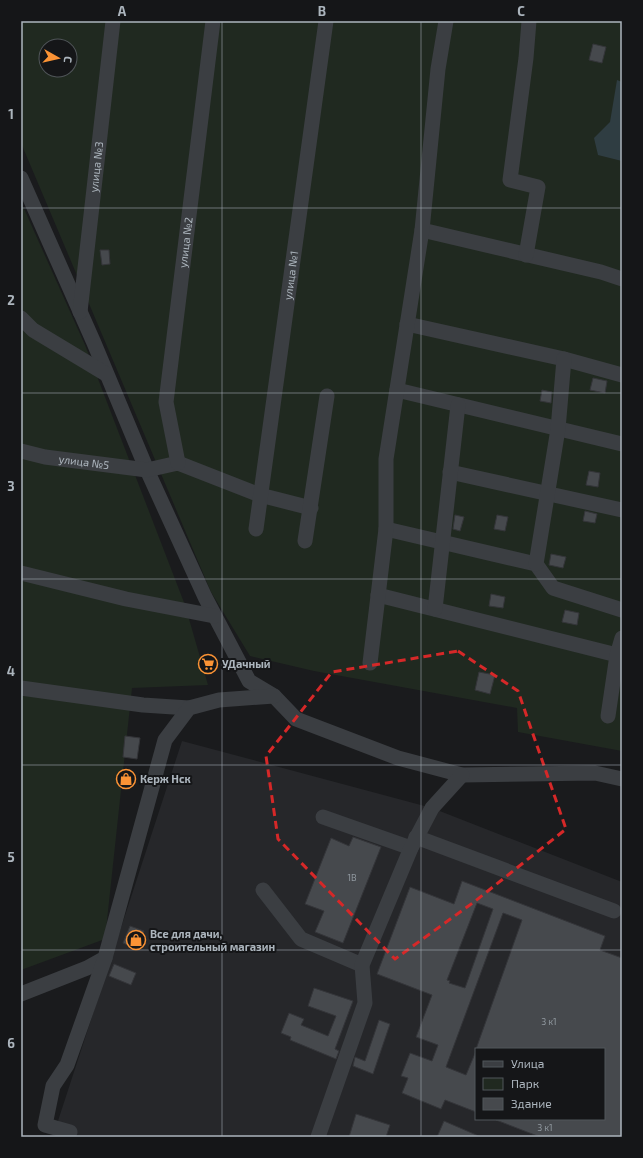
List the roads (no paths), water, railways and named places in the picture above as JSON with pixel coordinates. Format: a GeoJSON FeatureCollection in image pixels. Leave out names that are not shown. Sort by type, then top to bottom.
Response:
{"type":"FeatureCollection","features":[{"type":"Feature","properties":{"kind":"street","name":"улица №3"},"geometry":{"type":"LineString","coordinates":[[80,312],[113,21]]}},
{"type":"Feature","properties":{"kind":"street","name":"улица №2"},"geometry":{"type":"LineString","coordinates":[[178,463],[166,402],[213,21]]}},
{"type":"Feature","properties":{"kind":"street","name":"улица №1"},"geometry":{"type":"LineString","coordinates":[[256,530],[326,21]]}},
{"type":"Feature","properties":{"kind":"street"},"geometry":{"type":"LineString","coordinates":[[370,663],[386,529],[386,459],[422,230],[438,69],[446,21]]}},
{"type":"Feature","properties":{"kind":"street"},"geometry":{"type":"LineString","coordinates":[[526,255],[538,187],[510,180],[526,58],[529,21]]}},
{"type":"Feature","properties":{"kind":"street"},"geometry":{"type":"LineString","coordinates":[[21,178],[147,470],[214,616],[249,681],[274,696],[296,719],[398,758],[462,775],[595,773],[622,779]]}},
{"type":"Feature","properties":{"kind":"street"},"geometry":{"type":"LineString","coordinates":[[422,230],[601,272],[622,279]]}},
{"type":"Feature","properties":{"kind":"street"},"geometry":{"type":"LineString","coordinates":[[21,318],[33,330],[106,374]]}},
{"type":"Feature","properties":{"kind":"street"},"geometry":{"type":"LineString","coordinates":[[407,324],[564,358],[622,375]]}},
{"type":"Feature","properties":{"kind":"street"},"geometry":{"type":"LineString","coordinates":[[536,564],[558,429],[564,358]]}},
{"type":"Feature","properties":{"kind":"street"},"geometry":{"type":"LineString","coordinates":[[397,390],[622,444]]}},
{"type":"Feature","properties":{"kind":"street"},"geometry":{"type":"LineString","coordinates":[[305,541],[327,396]]}},
{"type":"Feature","properties":{"kind":"street"},"geometry":{"type":"LineString","coordinates":[[435,609],[458,404]]}},
{"type":"Feature","properties":{"kind":"street","name":"улица №5"},"geometry":{"type":"LineString","coordinates":[[21,451],[45,457],[147,470],[178,463]]}},
{"type":"Feature","properties":{"kind":"street"},"geometry":{"type":"LineString","coordinates":[[178,463],[260,495],[311,508]]}},
{"type":"Feature","properties":{"kind":"street"},"geometry":{"type":"LineString","coordinates":[[450,472],[547,492],[622,510]]}},
{"type":"Feature","properties":{"kind":"street"},"geometry":{"type":"LineString","coordinates":[[386,529],[536,564],[553,588],[622,610]]}},
{"type":"Feature","properties":{"kind":"street"},"geometry":{"type":"LineString","coordinates":[[21,573],[126,599],[214,616]]}},
{"type":"Feature","properties":{"kind":"street"},"geometry":{"type":"LineString","coordinates":[[378,595],[617,655]]}},
{"type":"Feature","properties":{"kind":"street"},"geometry":{"type":"LineString","coordinates":[[608,716],[617,655],[622,638]]}},
{"type":"Feature","properties":{"kind":"street"},"geometry":{"type":"LineString","coordinates":[[21,688],[143,705],[189,708],[219,700],[274,696]]}},
{"type":"Feature","properties":{"kind":"street"},"geometry":{"type":"LineString","coordinates":[[70,1132],[45,1131],[53,1086],[66,1065],[105,958],[165,740],[189,708]]}},
{"type":"Feature","properties":{"kind":"street"},"geometry":{"type":"LineString","coordinates":[[318,1137],[365,1002],[362,965],[414,843],[432,808],[462,775]]}},
{"type":"Feature","properties":{"kind":"street"},"geometry":{"type":"LineString","coordinates":[[323,817],[414,843],[614,911]]}},
{"type":"Feature","properties":{"kind":"street"},"geometry":{"type":"LineString","coordinates":[[263,890],[301,939],[362,965]]}},
{"type":"Feature","properties":{"kind":"street"},"geometry":{"type":"LineString","coordinates":[[21,994],[87,968],[105,958]]}},
{"type":"Feature","properties":{"kind":"place","name":"УДачный"},"geometry":{"type":"Point","coordinates":[208,664]}},
{"type":"Feature","properties":{"kind":"place","name":"Керж Нск"},"geometry":{"type":"Point","coordinates":[126,779]}},
{"type":"Feature","properties":{"kind":"place","name":"Все для дачи, строительный магазин"},"geometry":{"type":"Point","coordinates":[136,940]}}]}
